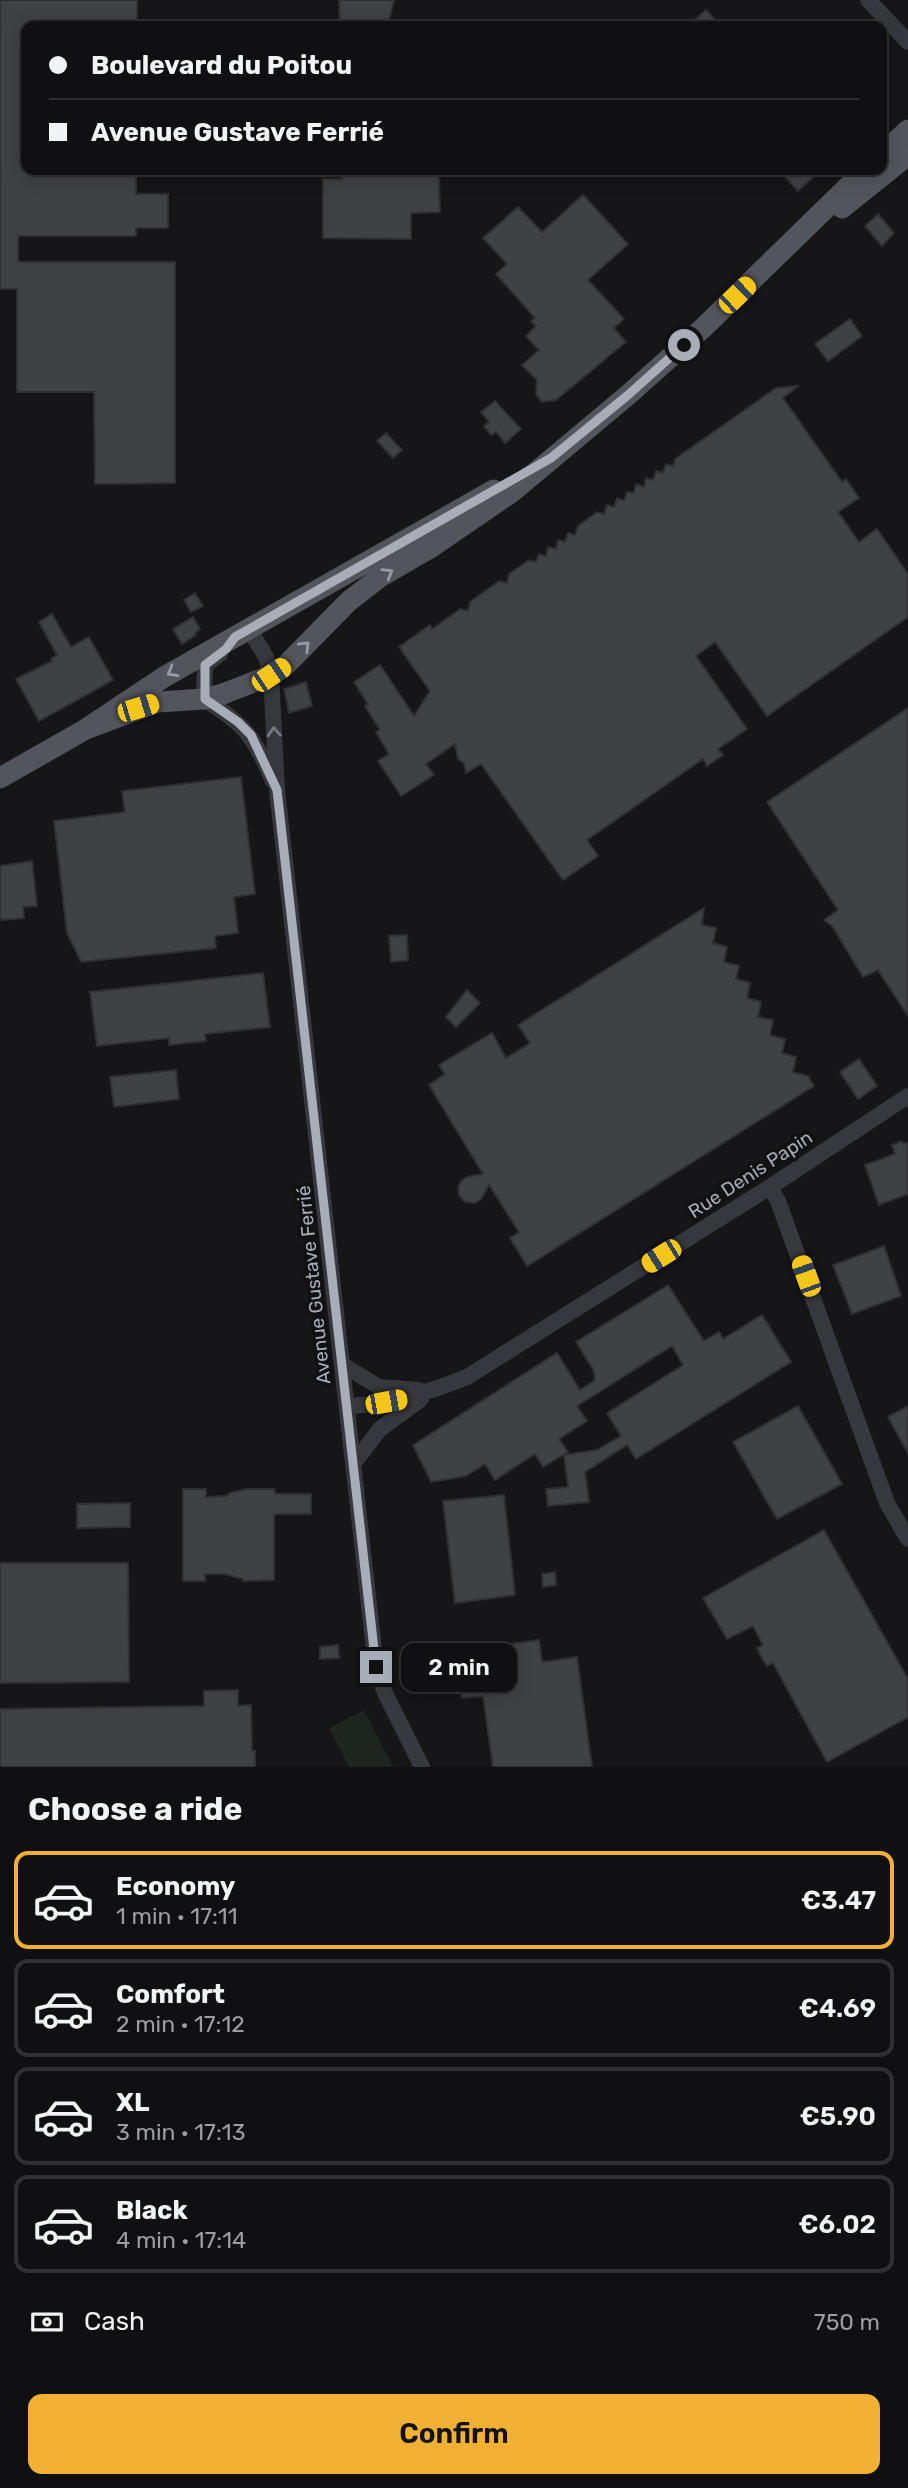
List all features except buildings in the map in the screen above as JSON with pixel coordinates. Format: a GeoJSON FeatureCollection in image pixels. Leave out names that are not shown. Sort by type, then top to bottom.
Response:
{"type":"FeatureCollection","features":[{"type":"Feature","properties":{"kind":"main road"},"geometry":{"type":"LineString","coordinates":[[887,149],[908,130]]}},
{"type":"Feature","properties":{"kind":"main road"},"geometry":{"type":"LineString","coordinates":[[887,173],[908,155]]}},
{"type":"Feature","properties":{"kind":"main road"},"geometry":{"type":"LineString","coordinates":[[86,729],[158,702],[205,699],[271,675],[302,650],[359,593],[512,492],[628,395],[860,175]]}},
{"type":"Feature","properties":{"kind":"main road"},"geometry":{"type":"LineString","coordinates":[[771,262],[885,175]]}},
{"type":"Feature","properties":{"kind":"main road"},"geometry":{"type":"LineString","coordinates":[[0,778],[86,729],[145,688],[551,458]]}},
{"type":"Feature","properties":{"kind":"street"},"geometry":{"type":"LineString","coordinates":[[868,0],[908,42]]}},
{"type":"Feature","properties":{"kind":"street"},"geometry":{"type":"LineString","coordinates":[[205,699],[205,665],[242,633]]}},
{"type":"Feature","properties":{"kind":"street","name":"Avenue Gustave Ferrié"},"geometry":{"type":"LineString","coordinates":[[242,633],[266,657],[271,675],[277,790],[376,1667],[385,1693],[422,1767]]}},
{"type":"Feature","properties":{"kind":"street","name":"Avenue Gustave Ferrié"},"geometry":{"type":"LineString","coordinates":[[205,699],[238,722],[251,735],[277,790]]}},
{"type":"Feature","properties":{"kind":"street","name":"Rue Denis Papin"},"geometry":{"type":"LineString","coordinates":[[354,1463],[380,1429],[398,1414],[432,1392],[467,1377],[771,1187],[908,1097]]}},
{"type":"Feature","properties":{"kind":"street"},"geometry":{"type":"LineString","coordinates":[[771,1187],[887,1503],[908,1539]]}},
{"type":"Feature","properties":{"kind":"street","name":"Rue Denis Papin"},"geometry":{"type":"LineString","coordinates":[[343,1365],[379,1387],[432,1392]]}},
{"type":"Feature","properties":{"kind":"street","name":"Rue Denis Papin"},"geometry":{"type":"LineString","coordinates":[[348,1406],[369,1405],[432,1392]]}},
{"type":"Feature","properties":{"kind":"shaded area"},"geometry":{"type":"Polygon","coordinates":[[[364,1710],[393,1767],[349,1767],[329,1728],[364,1710]]]}},
{"type":"Feature","properties":{"kind":"route"},"geometry":{"type":"LineString","coordinates":[[376,1667],[277,790],[251,735],[238,722],[205,699],[205,665],[226,649],[235,637],[551,458],[684,345]]}}]}
